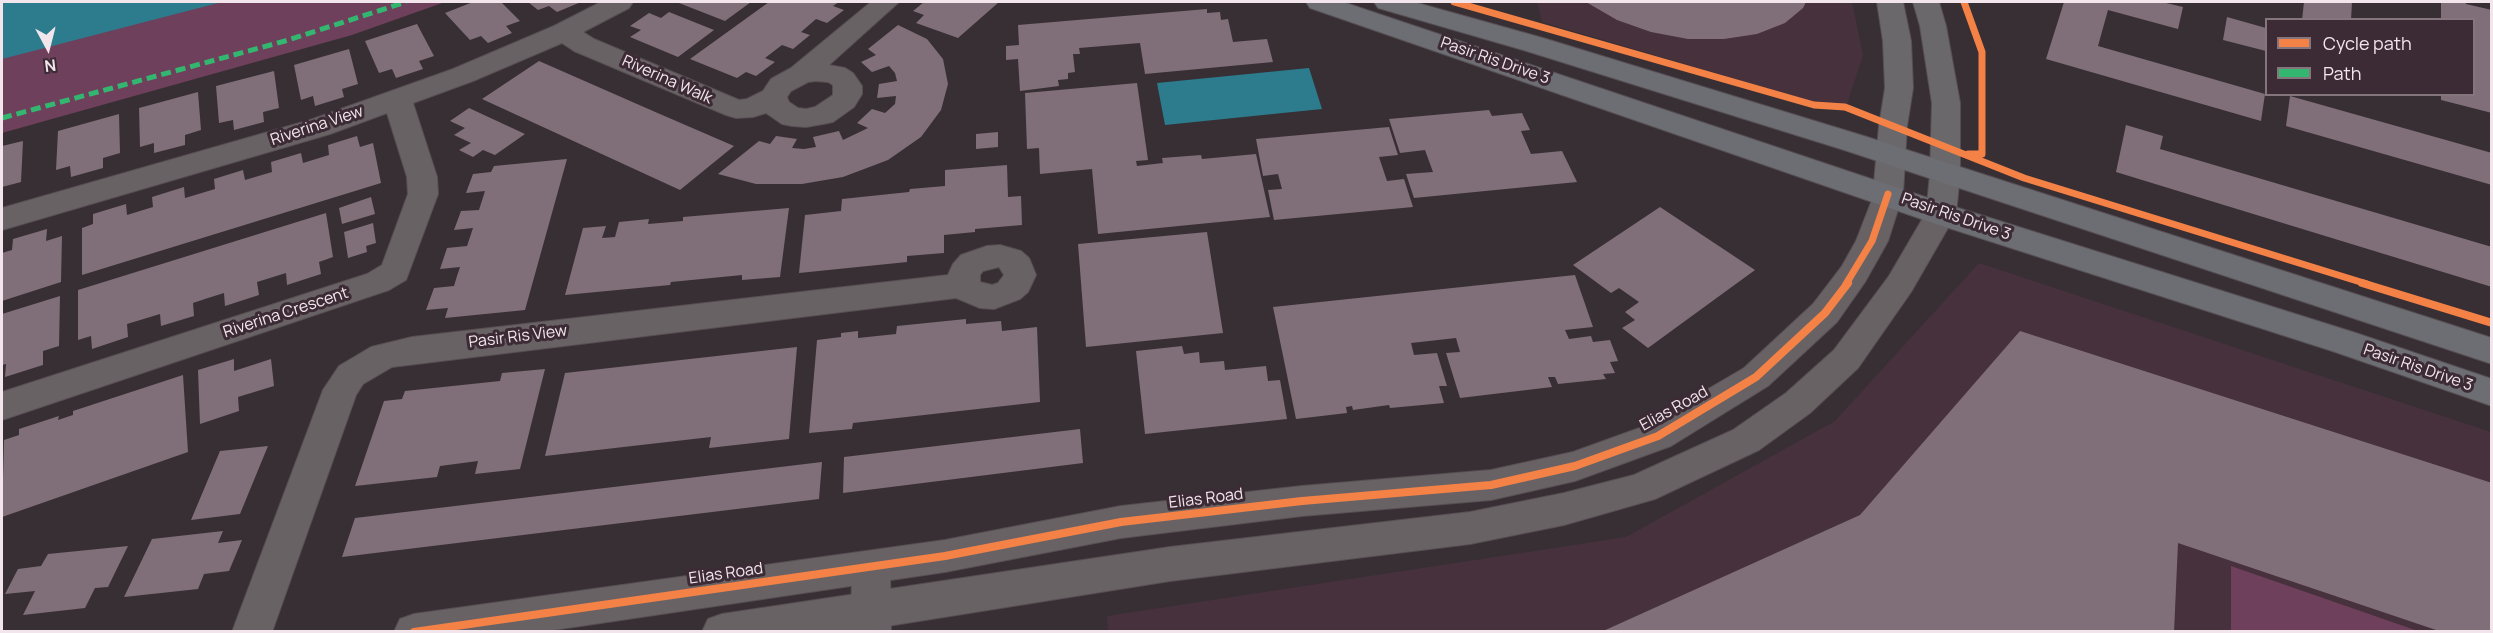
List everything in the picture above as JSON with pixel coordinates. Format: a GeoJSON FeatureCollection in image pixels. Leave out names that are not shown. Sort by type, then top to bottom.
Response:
{"type":"FeatureCollection","features":[{"type":"Feature","properties":{"kind":"main road","name":"Pasir Ris Drive 3"},"geometry":{"type":"LineString","coordinates":[[1319,2],[1888,194],[1941,214],[2344,342],[2492,393]]}},
{"type":"Feature","properties":{"kind":"main road","name":"Pasir Ris Drive 3"},"geometry":{"type":"LineString","coordinates":[[1387,2],[1533,44],[1891,155],[2492,351]]}},
{"type":"Feature","properties":{"kind":"main road","name":"Elias Road"},"geometry":{"type":"LineString","coordinates":[[1888,194],[1899,88],[1897,41],[1890,2]]}},
{"type":"Feature","properties":{"kind":"main road"},"geometry":{"type":"LineString","coordinates":[[1926,2],[1933,26],[1946,104],[1945,174],[1941,214]]}},
{"type":"Feature","properties":{"kind":"street","name":"Riverina View"},"geometry":{"type":"LineString","coordinates":[[2,219],[320,127],[463,75],[564,32],[620,2]]}},
{"type":"Feature","properties":{"kind":"street","name":"Riverina Walk"},"geometry":{"type":"LineString","coordinates":[[564,32],[584,45],[736,109],[753,108],[773,98],[781,85],[801,74],[886,2]]}},
{"type":"Feature","properties":{"kind":"street"},"geometry":{"type":"LineString","coordinates":[[773,98],[776,107],[783,113],[806,118],[822,115],[835,109],[848,94],[848,86],[843,79],[834,74],[816,72],[801,74]]}},
{"type":"Feature","properties":{"kind":"street","name":"Riverina Crescent"},"geometry":{"type":"LineString","coordinates":[[2,406],[378,282],[395,272],[423,194],[422,177],[397,99]]}},
{"type":"Feature","properties":{"kind":"street","name":"Elias Road"},"geometry":{"type":"LineString","coordinates":[[430,631],[871,568],[1121,522],[1302,501],[1491,485],[1575,466],[1659,436],[1756,377],[1825,313],[1854,274],[1872,242],[1888,194]]}},
{"type":"Feature","properties":{"kind":"street"},"geometry":{"type":"LineString","coordinates":[[722,632],[871,621],[1170,564],[1470,528],[1564,509],[1642,488],[1746,440],[1806,396],[1846,359],[1900,284],[1941,214]]}},
{"type":"Feature","properties":{"kind":"street","name":"Pasir Ris View"},"geometry":{"type":"LineString","coordinates":[[252,632],[340,390],[351,375],[383,356],[412,350],[964,285]]}},
{"type":"Feature","properties":{"kind":"street"},"geometry":{"type":"LineString","coordinates":[[871,568],[871,621]]}},
{"type":"Feature","properties":{"kind":"shaded area"},"geometry":{"type":"Polygon","coordinates":[[[214,2],[445,2],[352,35],[2,133],[2,54],[214,2]]]}},
{"type":"Feature","properties":{"kind":"shaded area"},"geometry":{"type":"Polygon","coordinates":[[[1537,2],[1852,2],[1863,55],[1845,111],[1542,22],[1537,2]]]}},
{"type":"Feature","properties":{"kind":"shaded area"},"geometry":{"type":"Polygon","coordinates":[[[1979,263],[2491,432],[2491,631],[1108,632],[1107,616],[1626,537],[1835,421],[1979,263]]]}},
{"type":"Feature","properties":{"kind":"shaded area"},"geometry":{"type":"Polygon","coordinates":[[[2231,566],[2418,631],[2231,631],[2231,566]]]}},
{"type":"Feature","properties":{"kind":"water"},"geometry":{"type":"Polygon","coordinates":[[[2,2],[222,2],[2,59],[2,2]]]}},
{"type":"Feature","properties":{"kind":"water"},"geometry":{"type":"Polygon","coordinates":[[[1309,68],[1322,109],[1165,125],[1157,83],[1309,68]]]}},
{"type":"Feature","properties":{"kind":"building"},"geometry":{"type":"Polygon","coordinates":[[[473,2],[501,2],[520,21],[506,26],[512,33],[488,43],[481,36],[470,40],[445,13],[473,2]]]}},
{"type":"Feature","properties":{"kind":"building"},"geometry":{"type":"Polygon","coordinates":[[[528,2],[581,2],[557,12],[549,6],[538,10],[528,2]]]}},
{"type":"Feature","properties":{"kind":"building"},"geometry":{"type":"Polygon","coordinates":[[[751,2],[725,21],[679,3],[751,2]]]}},
{"type":"Feature","properties":{"kind":"building"},"geometry":{"type":"Polygon","coordinates":[[[769,2],[839,2],[833,6],[844,10],[827,23],[816,19],[801,32],[810,35],[793,49],[782,45],[765,58],[775,62],[756,76],[746,72],[737,78],[690,59],[769,2]]]}},
{"type":"Feature","properties":{"kind":"building"},"geometry":{"type":"Polygon","coordinates":[[[924,2],[999,2],[958,38],[916,23],[924,15],[913,11],[924,2]]]}},
{"type":"Feature","properties":{"kind":"building"},"geometry":{"type":"Polygon","coordinates":[[[1586,2],[1806,2],[1803,8],[1785,23],[1757,34],[1724,39],[1688,39],[1651,32],[1617,20],[1586,2]]]}},
{"type":"Feature","properties":{"kind":"building"},"geometry":{"type":"Polygon","coordinates":[[[2064,2],[2162,2],[2183,7],[2178,29],[2108,10],[2098,46],[2265,94],[2261,121],[2046,59],[2064,2]]]}},
{"type":"Feature","properties":{"kind":"building"},"geometry":{"type":"Polygon","coordinates":[[[2304,2],[2352,2],[2351,18],[2302,18],[2304,2]]]}},
{"type":"Feature","properties":{"kind":"building"},"geometry":{"type":"Polygon","coordinates":[[[2441,2],[2466,2],[2466,4],[2492,10],[2492,113],[2441,100],[2441,96],[2475,96],[2475,18],[2441,18],[2441,2]]]}},
{"type":"Feature","properties":{"kind":"building"},"geometry":{"type":"Polygon","coordinates":[[[1207,9],[1207,13],[1220,12],[1221,20],[1228,19],[1233,42],[1267,39],[1273,62],[1145,74],[1140,43],[1079,48],[1080,54],[1073,54],[1075,72],[1068,73],[1068,79],[1058,80],[1059,86],[1020,91],[1018,59],[1006,60],[1006,46],[1019,45],[1018,25],[1207,9]]]}},
{"type":"Feature","properties":{"kind":"building"},"geometry":{"type":"Polygon","coordinates":[[[669,12],[714,30],[678,57],[630,37],[641,30],[630,26],[649,13],[661,18],[669,12]]]}},
{"type":"Feature","properties":{"kind":"building"},"geometry":{"type":"Polygon","coordinates":[[[2227,17],[2265,28],[2265,51],[2223,40],[2227,17]]]}},
{"type":"Feature","properties":{"kind":"building"},"geometry":{"type":"Polygon","coordinates":[[[417,24],[434,56],[419,61],[423,69],[396,78],[392,69],[379,73],[365,41],[417,24]]]}},
{"type":"Feature","properties":{"kind":"building"},"geometry":{"type":"Polygon","coordinates":[[[898,25],[927,39],[943,59],[948,84],[941,110],[921,137],[888,160],[843,177],[802,184],[756,184],[718,174],[759,141],[770,144],[776,136],[797,139],[792,148],[804,149],[816,147],[813,137],[839,131],[843,140],[868,128],[857,123],[872,109],[885,113],[895,104],[896,96],[877,98],[879,84],[897,81],[895,73],[889,66],[872,72],[861,62],[876,55],[868,49],[898,25]]]}},
{"type":"Feature","properties":{"kind":"building"},"geometry":{"type":"Polygon","coordinates":[[[349,49],[358,84],[342,89],[344,97],[315,106],[313,96],[301,100],[294,65],[349,49]]]}},
{"type":"Feature","properties":{"kind":"building"},"geometry":{"type":"Polygon","coordinates":[[[539,61],[734,146],[680,190],[482,99],[539,61]]]}},
{"type":"Feature","properties":{"kind":"building"},"geometry":{"type":"Polygon","coordinates":[[[274,71],[279,108],[263,112],[264,122],[234,130],[233,120],[219,123],[216,86],[274,71]]]}},
{"type":"Feature","properties":{"kind":"building"},"geometry":{"type":"Polygon","coordinates":[[[1137,83],[1148,160],[1136,161],[1137,166],[1163,163],[1162,158],[1201,155],[1202,159],[1256,154],[1270,217],[1098,234],[1092,169],[1040,174],[1039,148],[1027,149],[1025,93],[1137,83]]]}},
{"type":"Feature","properties":{"kind":"building"},"geometry":{"type":"Polygon","coordinates":[[[198,92],[201,130],[185,135],[185,145],[154,153],[154,143],[140,147],[139,108],[198,92]]]}},
{"type":"Feature","properties":{"kind":"building"},"geometry":{"type":"Polygon","coordinates":[[[2290,96],[2492,153],[2492,185],[2286,126],[2290,96]]]}},
{"type":"Feature","properties":{"kind":"building"},"geometry":{"type":"Polygon","coordinates":[[[469,108],[525,134],[495,155],[483,150],[473,157],[459,150],[471,143],[454,135],[465,128],[450,121],[469,108]]]}},
{"type":"Feature","properties":{"kind":"building"},"geometry":{"type":"Polygon","coordinates":[[[1489,110],[1492,116],[1522,113],[1530,130],[1521,131],[1531,154],[1562,151],[1577,182],[1414,198],[1406,174],[1433,172],[1425,150],[1400,153],[1389,119],[1489,110]]]}},
{"type":"Feature","properties":{"kind":"building"},"geometry":{"type":"Polygon","coordinates":[[[119,114],[120,153],[103,158],[103,168],[71,177],[70,166],[56,170],[58,131],[119,114]]]}},
{"type":"Feature","properties":{"kind":"building"},"geometry":{"type":"Polygon","coordinates":[[[2126,125],[2163,136],[2160,149],[2492,247],[2492,287],[2116,172],[2126,125]]]}},
{"type":"Feature","properties":{"kind":"building"},"geometry":{"type":"Polygon","coordinates":[[[1389,127],[1398,155],[1379,157],[1387,181],[1404,179],[1413,207],[1274,220],[1268,190],[1282,189],[1278,174],[1263,176],[1256,139],[1389,127]]]}},
{"type":"Feature","properties":{"kind":"building"},"geometry":{"type":"Polygon","coordinates":[[[998,132],[998,147],[976,149],[976,134],[998,132]]]}},
{"type":"Feature","properties":{"kind":"building"},"geometry":{"type":"Polygon","coordinates":[[[357,136],[360,147],[373,143],[381,183],[82,275],[82,228],[93,224],[93,214],[126,204],[127,215],[153,207],[152,197],[184,187],[185,198],[215,189],[214,179],[243,170],[245,180],[272,172],[271,162],[301,153],[303,163],[329,155],[328,145],[357,136]]]}},
{"type":"Feature","properties":{"kind":"building"},"geometry":{"type":"Polygon","coordinates":[[[23,141],[21,182],[2,187],[2,146],[23,141]]]}},
{"type":"Feature","properties":{"kind":"building"},"geometry":{"type":"Polygon","coordinates":[[[567,159],[525,310],[445,318],[448,308],[426,310],[434,288],[454,286],[460,267],[440,269],[447,248],[467,246],[473,228],[454,230],[461,211],[479,210],[485,191],[466,193],[473,174],[491,172],[494,166],[567,159]]]}},
{"type":"Feature","properties":{"kind":"building"},"geometry":{"type":"Polygon","coordinates":[[[1007,165],[1008,197],[1021,196],[1022,225],[975,229],[975,232],[944,235],[944,253],[907,256],[907,262],[799,273],[805,215],[841,211],[842,199],[945,186],[945,170],[1007,165]]]}},
{"type":"Feature","properties":{"kind":"building"},"geometry":{"type":"Polygon","coordinates":[[[371,197],[375,214],[342,224],[339,208],[371,197]]]}},
{"type":"Feature","properties":{"kind":"building"},"geometry":{"type":"Polygon","coordinates":[[[1660,207],[1755,270],[1648,348],[1622,328],[1635,320],[1625,312],[1639,302],[1619,288],[1611,293],[1573,265],[1660,207]]]}},
{"type":"Feature","properties":{"kind":"building"},"geometry":{"type":"Polygon","coordinates":[[[789,208],[780,277],[742,280],[742,275],[671,282],[670,285],[565,295],[583,228],[606,226],[602,238],[615,237],[619,222],[649,219],[648,224],[683,221],[683,217],[789,208]]]}},
{"type":"Feature","properties":{"kind":"building"},"geometry":{"type":"Polygon","coordinates":[[[326,213],[333,257],[319,262],[321,274],[287,285],[286,273],[257,282],[259,295],[225,306],[224,293],[208,298],[193,303],[194,316],[161,326],[160,314],[127,324],[128,337],[92,349],[91,336],[78,340],[78,290],[326,213]]]}},
{"type":"Feature","properties":{"kind":"building"},"geometry":{"type":"Polygon","coordinates":[[[373,223],[376,243],[366,246],[367,252],[348,258],[344,232],[373,223]]]}},
{"type":"Feature","properties":{"kind":"building"},"geometry":{"type":"Polygon","coordinates":[[[47,229],[46,241],[62,236],[61,282],[2,301],[2,253],[12,250],[13,239],[47,229]]]}},
{"type":"Feature","properties":{"kind":"building"},"geometry":{"type":"Polygon","coordinates":[[[1207,232],[1223,333],[1086,347],[1078,244],[1207,232]]]}},
{"type":"Feature","properties":{"kind":"building"},"geometry":{"type":"Polygon","coordinates":[[[1575,275],[1593,327],[1565,330],[1569,339],[1591,336],[1593,342],[1610,340],[1618,361],[1610,362],[1615,373],[1603,374],[1606,379],[1558,384],[1555,377],[1548,377],[1552,387],[1460,398],[1446,353],[1460,352],[1456,338],[1411,343],[1414,355],[1437,353],[1447,386],[1439,386],[1444,403],[1390,408],[1389,405],[1353,410],[1352,406],[1346,407],[1347,413],[1296,419],[1273,307],[1575,275]]]}},
{"type":"Feature","properties":{"kind":"building"},"geometry":{"type":"Polygon","coordinates":[[[60,296],[59,346],[43,351],[43,365],[5,377],[6,364],[2,365],[2,314],[60,296]]]}},
{"type":"Feature","properties":{"kind":"building"},"geometry":{"type":"Polygon","coordinates":[[[966,319],[966,324],[1001,321],[1002,331],[1037,327],[1040,402],[853,423],[852,429],[809,433],[817,340],[841,337],[841,333],[858,331],[858,338],[896,334],[897,326],[966,319]]]}},
{"type":"Feature","properties":{"kind":"building"},"geometry":{"type":"Polygon","coordinates":[[[2020,331],[2492,483],[2492,632],[2442,632],[2178,543],[2174,632],[1601,632],[1860,515],[2020,331]]]}},
{"type":"Feature","properties":{"kind":"building"},"geometry":{"type":"Polygon","coordinates":[[[1182,346],[1184,354],[1199,352],[1200,363],[1224,361],[1225,370],[1266,366],[1268,381],[1280,380],[1287,419],[1145,434],[1136,351],[1182,346]]]}},
{"type":"Feature","properties":{"kind":"building"},"geometry":{"type":"Polygon","coordinates":[[[797,347],[789,439],[709,448],[711,437],[545,456],[565,373],[797,347]]]}},
{"type":"Feature","properties":{"kind":"building"},"geometry":{"type":"Polygon","coordinates":[[[234,359],[234,371],[271,359],[274,386],[238,397],[239,411],[200,424],[198,370],[234,359]]]}},
{"type":"Feature","properties":{"kind":"building"},"geometry":{"type":"Polygon","coordinates":[[[545,369],[520,469],[475,474],[478,461],[440,466],[437,477],[355,486],[384,401],[402,399],[405,391],[500,381],[502,373],[545,369]]]}},
{"type":"Feature","properties":{"kind":"building"},"geometry":{"type":"Polygon","coordinates":[[[183,375],[188,452],[2,517],[4,440],[19,435],[19,429],[59,416],[58,420],[73,415],[73,411],[183,375]]]}},
{"type":"Feature","properties":{"kind":"building"},"geometry":{"type":"Polygon","coordinates":[[[1080,429],[1083,463],[843,493],[844,457],[1080,429]]]}},
{"type":"Feature","properties":{"kind":"building"},"geometry":{"type":"Polygon","coordinates":[[[268,446],[240,514],[191,520],[220,451],[268,446]]]}},
{"type":"Feature","properties":{"kind":"building"},"geometry":{"type":"Polygon","coordinates":[[[822,462],[819,499],[342,557],[355,518],[822,462]]]}},
{"type":"Feature","properties":{"kind":"building"},"geometry":{"type":"Polygon","coordinates":[[[223,531],[218,543],[242,540],[229,571],[204,574],[198,589],[124,597],[152,539],[223,531]]]}},
{"type":"Feature","properties":{"kind":"building"},"geometry":{"type":"Polygon","coordinates":[[[128,546],[108,587],[95,588],[85,608],[23,615],[35,591],[5,594],[18,569],[41,566],[48,554],[128,546]]]}},
{"type":"Feature","properties":{"kind":"marked path"},"geometry":{"type":"LineString","coordinates":[[2,118],[285,41],[406,2]]}},
{"type":"Feature","properties":{"kind":"cycle path"},"geometry":{"type":"LineString","coordinates":[[1454,2],[1814,105],[1845,107],[2024,178],[2492,323]]}},
{"type":"Feature","properties":{"kind":"cycle path"},"geometry":{"type":"LineString","coordinates":[[1964,2],[1982,52],[1982,154],[1968,154]]}},
{"type":"Feature","properties":{"kind":"cycle path"},"geometry":{"type":"LineString","coordinates":[[414,632],[945,556],[1121,522],[1302,501],[1491,485],[1575,466],[1658,436],[1756,377],[1825,313],[1854,274],[1872,241],[1888,194]]}}]}
